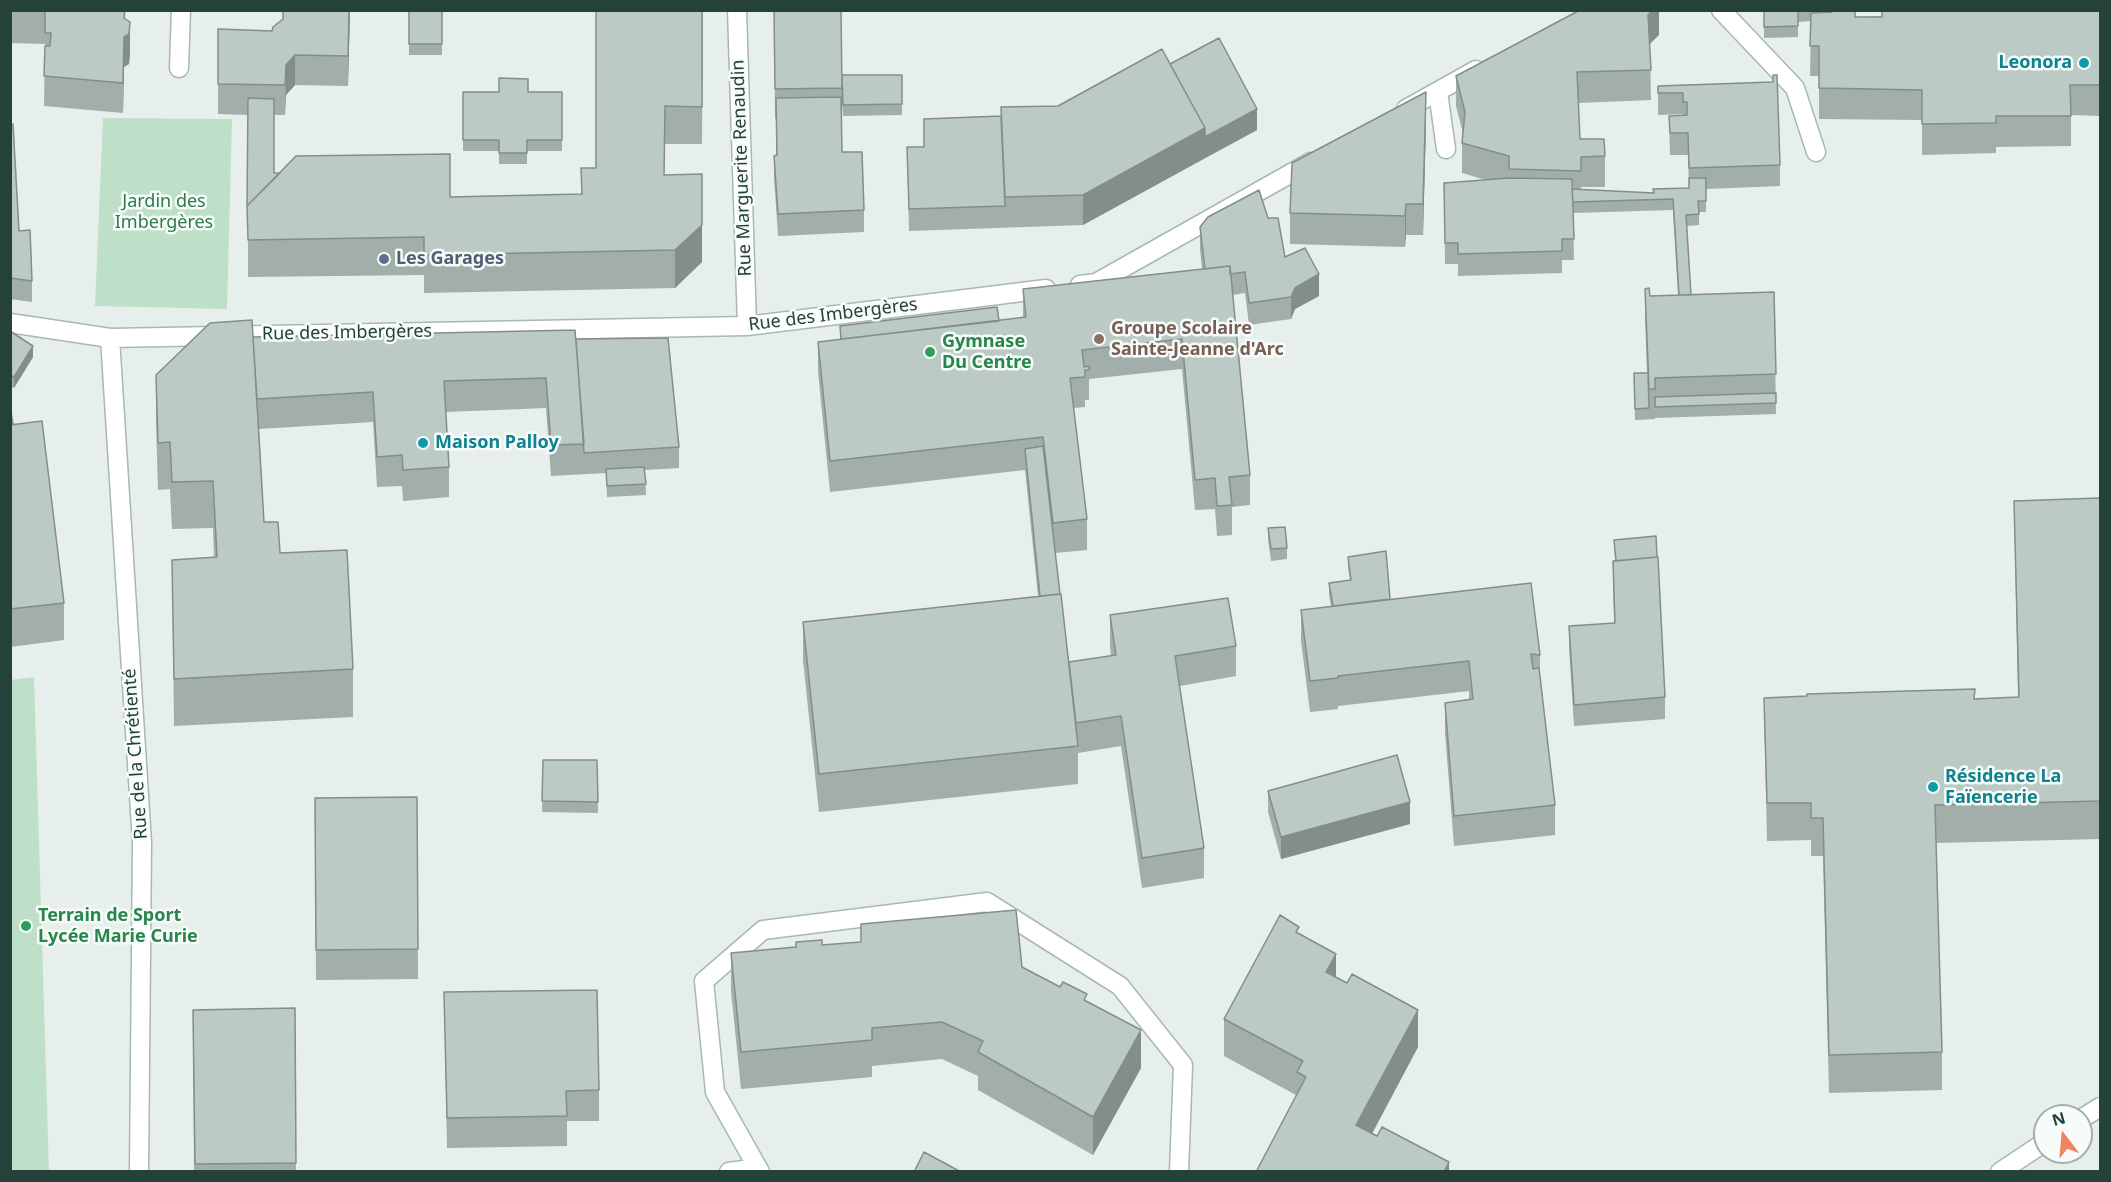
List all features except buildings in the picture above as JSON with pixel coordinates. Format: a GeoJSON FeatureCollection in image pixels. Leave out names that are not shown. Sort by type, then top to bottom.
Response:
{"type":"FeatureCollection","features":[{"type":"Feature","properties":{"kind":"street"},"geometry":{"type":"LineString","coordinates":[[179,68],[181,10]]}},
{"type":"Feature","properties":{"kind":"street","name":"Rue Marguerite Renaudin"},"geometry":{"type":"LineString","coordinates":[[737,10],[747,326]]}},
{"type":"Feature","properties":{"kind":"street"},"geometry":{"type":"LineString","coordinates":[[1720,10],[1795,88],[1816,152]]}},
{"type":"Feature","properties":{"kind":"street"},"geometry":{"type":"LineString","coordinates":[[1386,121],[1490,63]]}},
{"type":"Feature","properties":{"kind":"street"},"geometry":{"type":"LineString","coordinates":[[1438,92],[1446,149]]}},
{"type":"Feature","properties":{"kind":"street","name":"Rue des Imbergères"},"geometry":{"type":"LineString","coordinates":[[10,323],[110,338],[747,326],[1096,283],[1324,156]]}},
{"type":"Feature","properties":{"kind":"street","name":"Rue de la Chrétienté"},"geometry":{"type":"LineString","coordinates":[[110,338],[142,843],[139,1172]]}},
{"type":"Feature","properties":{"kind":"street"},"geometry":{"type":"LineString","coordinates":[[729,1172],[759,1170],[715,1092],[704,981],[763,930],[987,902],[1120,986],[1183,1065],[1179,1172]]}},
{"type":"Feature","properties":{"kind":"street"},"geometry":{"type":"LineString","coordinates":[[2000,1172],[2033,1150]]}},
{"type":"Feature","properties":{"kind":"green space","name":"Jardin des Imbergères"},"geometry":{"type":"Polygon","coordinates":[[[103,118],[232,119],[227,309],[95,306],[103,118]]]}},
{"type":"Feature","properties":{"kind":"green space","name":"Terrain de Sport Lycée Marie Curie"},"geometry":{"type":"Polygon","coordinates":[[[34,677],[49,1171],[11,1172],[10,680],[34,677]]]}},
{"type":"Feature","properties":{"kind":"place","name":"Leonora"},"geometry":{"type":"Point","coordinates":[2084,63]}},
{"type":"Feature","properties":{"kind":"place","name":"Les Garages"},"geometry":{"type":"Point","coordinates":[384,259]}},
{"type":"Feature","properties":{"kind":"place","name":"Groupe Scolaire Sainte-Jeanne d'Arc"},"geometry":{"type":"Point","coordinates":[1099,339]}},
{"type":"Feature","properties":{"kind":"place","name":"Gymnase Du Centre"},"geometry":{"type":"Point","coordinates":[930,352]}},
{"type":"Feature","properties":{"kind":"place","name":"Maison Palloy"},"geometry":{"type":"Point","coordinates":[423,443]}},
{"type":"Feature","properties":{"kind":"place","name":"Résidence La Faïencerie"},"geometry":{"type":"Point","coordinates":[1933,787]}},
{"type":"Feature","properties":{"kind":"place","name":"Terrain de Sport Lycée Marie Curie"},"geometry":{"type":"Point","coordinates":[26,926]}}]}
